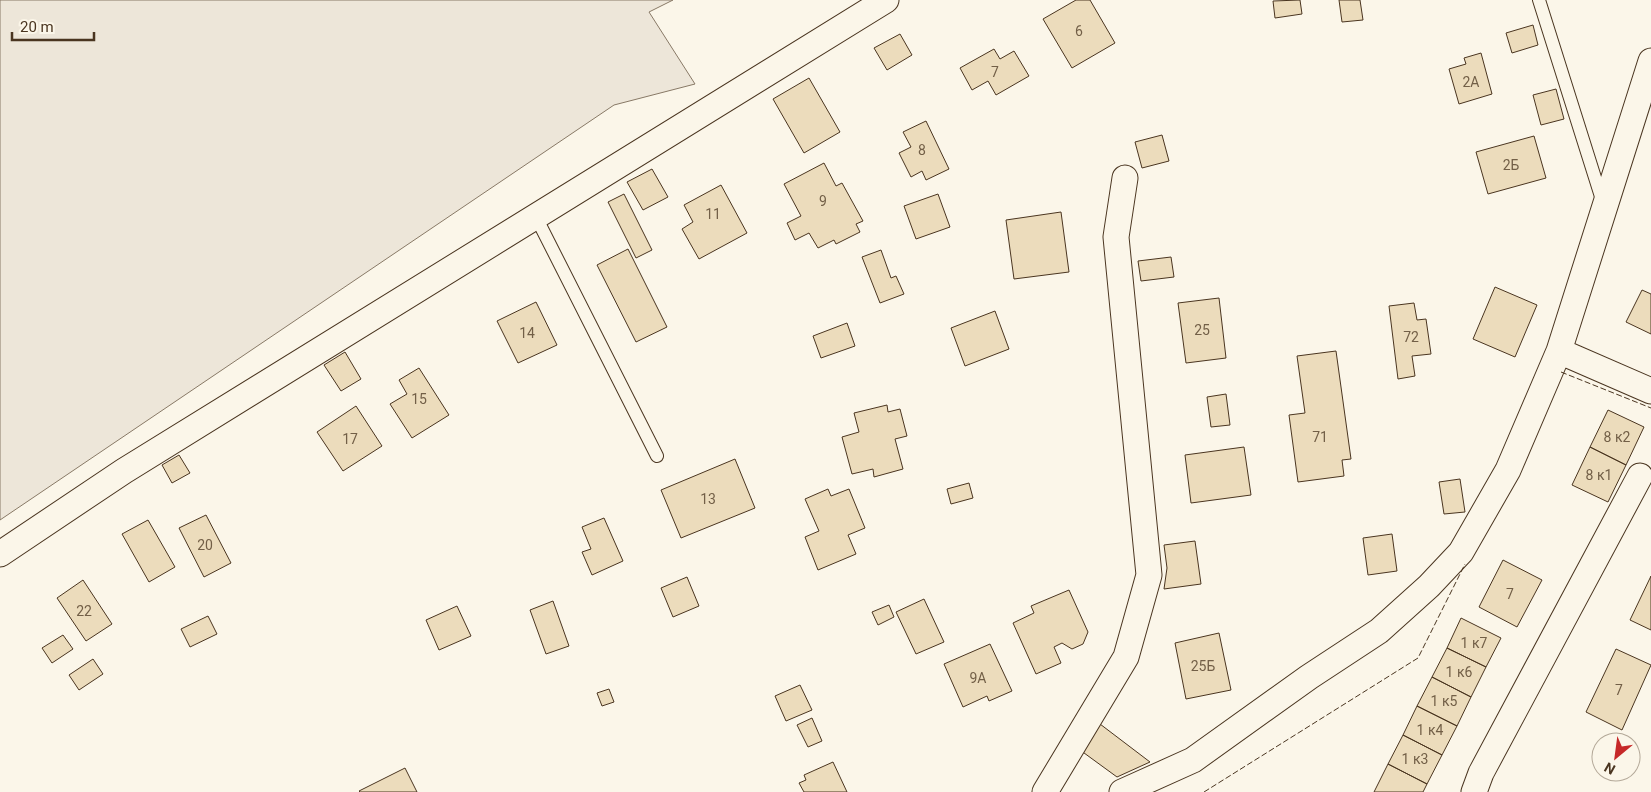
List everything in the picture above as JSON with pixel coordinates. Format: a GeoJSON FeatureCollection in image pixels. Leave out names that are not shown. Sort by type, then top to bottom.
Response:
{"type":"FeatureCollection","features":[{"type":"Feature","properties":{"kind":"street"},"geometry":{"type":"LineString","coordinates":[[0,554],[124,472],[886,0]]}},
{"type":"Feature","properties":{"kind":"street"},"geometry":{"type":"LineString","coordinates":[[1122,792],[1193,760],[1379,631],[1429,586],[1461,552],[1508,470],[1559,351],[1651,61]]}},
{"type":"Feature","properties":{"kind":"street"},"geometry":{"type":"LineString","coordinates":[[1045,792],[1126,658],[1149,575],[1116,237],[1125,178]]}},
{"type":"Feature","properties":{"kind":"street"},"geometry":{"type":"LineString","coordinates":[[1559,351],[1651,391]]}},
{"type":"Feature","properties":{"kind":"street"},"geometry":{"type":"LineString","coordinates":[[1474,792],[1481,772],[1640,476]]}},
{"type":"Feature","properties":{"kind":"lane"},"geometry":{"type":"LineString","coordinates":[[1539,0],[1605,207]]}},
{"type":"Feature","properties":{"kind":"lane"},"geometry":{"type":"LineString","coordinates":[[536,216],[657,456]]}},
{"type":"Feature","properties":{"kind":"shaded area"},"geometry":{"type":"Polygon","coordinates":[[[0,0],[673,0],[649,12],[695,84],[614,105],[0,520],[0,0]]]}},
{"type":"Feature","properties":{"kind":"building"},"geometry":{"type":"Polygon","coordinates":[[[1076,0],[1090,0],[1115,43],[1072,68],[1043,19],[1076,0]]]}},
{"type":"Feature","properties":{"kind":"building"},"geometry":{"type":"Polygon","coordinates":[[[1300,0],[1302,14],[1275,18],[1273,1],[1300,0]]]}},
{"type":"Feature","properties":{"kind":"building"},"geometry":{"type":"Polygon","coordinates":[[[1339,0],[1360,0],[1363,20],[1342,22],[1339,0]]]}},
{"type":"Feature","properties":{"kind":"building"},"geometry":{"type":"Polygon","coordinates":[[[1533,25],[1538,45],[1512,53],[1506,33],[1533,25]]]}},
{"type":"Feature","properties":{"kind":"building"},"geometry":{"type":"Polygon","coordinates":[[[900,34],[912,55],[887,70],[874,48],[900,34]]]}},
{"type":"Feature","properties":{"kind":"building"},"geometry":{"type":"Polygon","coordinates":[[[994,49],[1000,59],[1014,51],[1029,76],[996,95],[988,81],[972,90],[960,68],[994,49]]]}},
{"type":"Feature","properties":{"kind":"building"},"geometry":{"type":"Polygon","coordinates":[[[1481,53],[1492,94],[1459,104],[1449,69],[1466,64],[1464,58],[1481,53]]]}},
{"type":"Feature","properties":{"kind":"building"},"geometry":{"type":"Polygon","coordinates":[[[809,78],[840,132],[804,153],[773,99],[809,78]]]}},
{"type":"Feature","properties":{"kind":"building"},"geometry":{"type":"Polygon","coordinates":[[[1556,89],[1564,119],[1541,125],[1533,95],[1556,89]]]}},
{"type":"Feature","properties":{"kind":"building"},"geometry":{"type":"Polygon","coordinates":[[[926,121],[949,169],[926,180],[922,171],[911,177],[899,153],[911,147],[903,132],[926,121]]]}},
{"type":"Feature","properties":{"kind":"building"},"geometry":{"type":"Polygon","coordinates":[[[1162,135],[1169,161],[1142,168],[1135,142],[1162,135]]]}},
{"type":"Feature","properties":{"kind":"building"},"geometry":{"type":"Polygon","coordinates":[[[1534,136],[1546,178],[1488,194],[1476,152],[1534,136]]]}},
{"type":"Feature","properties":{"kind":"building"},"geometry":{"type":"Polygon","coordinates":[[[824,163],[836,186],[842,183],[863,221],[856,224],[860,232],[836,244],[834,240],[818,248],[809,233],[795,240],[787,223],[801,216],[784,184],[824,163]]]}},
{"type":"Feature","properties":{"kind":"building"},"geometry":{"type":"Polygon","coordinates":[[[652,169],[668,197],[643,210],[627,182],[652,169]]]}},
{"type":"Feature","properties":{"kind":"building"},"geometry":{"type":"Polygon","coordinates":[[[721,185],[747,233],[699,259],[682,229],[693,222],[684,205],[721,185]]]}},
{"type":"Feature","properties":{"kind":"building"},"geometry":{"type":"Polygon","coordinates":[[[624,194],[652,250],[636,258],[608,202],[624,194]]]}},
{"type":"Feature","properties":{"kind":"building"},"geometry":{"type":"Polygon","coordinates":[[[938,194],[950,227],[916,239],[904,206],[938,194]]]}},
{"type":"Feature","properties":{"kind":"building"},"geometry":{"type":"Polygon","coordinates":[[[1061,212],[1069,272],[1014,279],[1006,220],[1061,212]]]}},
{"type":"Feature","properties":{"kind":"building"},"geometry":{"type":"Polygon","coordinates":[[[628,249],[667,327],[636,342],[597,265],[628,249]]]}},
{"type":"Feature","properties":{"kind":"building"},"geometry":{"type":"Polygon","coordinates":[[[881,250],[891,278],[896,276],[904,294],[880,303],[862,257],[881,250]]]}},
{"type":"Feature","properties":{"kind":"building"},"geometry":{"type":"Polygon","coordinates":[[[1171,257],[1174,277],[1141,281],[1138,261],[1171,257]]]}},
{"type":"Feature","properties":{"kind":"building"},"geometry":{"type":"Polygon","coordinates":[[[1495,287],[1537,305],[1515,357],[1473,339],[1495,287]]]}},
{"type":"Feature","properties":{"kind":"building"},"geometry":{"type":"Polygon","coordinates":[[[1642,290],[1651,294],[1651,334],[1626,322],[1642,290]]]}},
{"type":"Feature","properties":{"kind":"building"},"geometry":{"type":"Polygon","coordinates":[[[1219,298],[1226,358],[1186,363],[1178,303],[1219,298]]]}},
{"type":"Feature","properties":{"kind":"building"},"geometry":{"type":"Polygon","coordinates":[[[536,302],[557,345],[518,363],[497,321],[536,302]]]}},
{"type":"Feature","properties":{"kind":"building"},"geometry":{"type":"Polygon","coordinates":[[[1414,303],[1417,320],[1426,319],[1431,354],[1412,356],[1415,376],[1398,379],[1389,306],[1414,303]]]}},
{"type":"Feature","properties":{"kind":"building"},"geometry":{"type":"Polygon","coordinates":[[[995,311],[1009,349],[965,366],[951,328],[995,311]]]}},
{"type":"Feature","properties":{"kind":"building"},"geometry":{"type":"Polygon","coordinates":[[[847,323],[855,346],[821,358],[813,336],[847,323]]]}},
{"type":"Feature","properties":{"kind":"building"},"geometry":{"type":"Polygon","coordinates":[[[1336,351],[1351,459],[1342,460],[1344,476],[1298,482],[1289,415],[1305,413],[1297,356],[1336,351]]]}},
{"type":"Feature","properties":{"kind":"building"},"geometry":{"type":"Polygon","coordinates":[[[345,352],[361,379],[341,391],[324,365],[345,352]]]}},
{"type":"Feature","properties":{"kind":"building"},"geometry":{"type":"Polygon","coordinates":[[[419,368],[449,415],[412,438],[390,404],[407,394],[399,380],[419,368]]]}},
{"type":"Feature","properties":{"kind":"building"},"geometry":{"type":"Polygon","coordinates":[[[1226,394],[1230,425],[1211,427],[1207,397],[1226,394]]]}},
{"type":"Feature","properties":{"kind":"building"},"geometry":{"type":"Polygon","coordinates":[[[887,405],[888,412],[900,409],[907,436],[895,439],[903,469],[874,477],[873,469],[852,474],[842,437],[859,432],[854,413],[887,405]]]}},
{"type":"Feature","properties":{"kind":"building"},"geometry":{"type":"Polygon","coordinates":[[[356,406],[382,446],[343,471],[317,432],[356,406]]]}},
{"type":"Feature","properties":{"kind":"building"},"geometry":{"type":"Polygon","coordinates":[[[1608,410],[1644,427],[1626,465],[1590,447],[1608,410]]]}},
{"type":"Feature","properties":{"kind":"building"},"geometry":{"type":"Polygon","coordinates":[[[1244,447],[1251,495],[1191,503],[1185,455],[1244,447]]]}},
{"type":"Feature","properties":{"kind":"building"},"geometry":{"type":"Polygon","coordinates":[[[1590,447],[1626,465],[1608,502],[1572,485],[1590,447]]]}},
{"type":"Feature","properties":{"kind":"building"},"geometry":{"type":"Polygon","coordinates":[[[179,455],[190,473],[172,483],[162,465],[179,455]]]}},
{"type":"Feature","properties":{"kind":"building"},"geometry":{"type":"Polygon","coordinates":[[[735,459],[755,508],[681,538],[661,490],[735,459]]]}},
{"type":"Feature","properties":{"kind":"building"},"geometry":{"type":"Polygon","coordinates":[[[1460,479],[1465,512],[1444,514],[1439,482],[1460,479]]]}},
{"type":"Feature","properties":{"kind":"building"},"geometry":{"type":"Polygon","coordinates":[[[969,483],[973,498],[951,504],[947,489],[969,483]]]}},
{"type":"Feature","properties":{"kind":"building"},"geometry":{"type":"Polygon","coordinates":[[[828,489],[831,496],[849,489],[865,528],[848,535],[856,554],[818,570],[805,537],[819,531],[805,499],[828,489]]]}},
{"type":"Feature","properties":{"kind":"building"},"geometry":{"type":"Polygon","coordinates":[[[206,515],[231,563],[204,577],[179,528],[206,515]]]}},
{"type":"Feature","properties":{"kind":"building"},"geometry":{"type":"Polygon","coordinates":[[[604,518],[623,561],[592,575],[582,552],[591,549],[582,527],[604,518]]]}},
{"type":"Feature","properties":{"kind":"building"},"geometry":{"type":"Polygon","coordinates":[[[148,520],[175,567],[149,582],[122,534],[148,520]]]}},
{"type":"Feature","properties":{"kind":"building"},"geometry":{"type":"Polygon","coordinates":[[[1392,534],[1397,571],[1368,575],[1363,538],[1392,534]]]}},
{"type":"Feature","properties":{"kind":"building"},"geometry":{"type":"Polygon","coordinates":[[[1195,541],[1201,584],[1164,589],[1167,568],[1164,545],[1195,541]]]}},
{"type":"Feature","properties":{"kind":"building"},"geometry":{"type":"Polygon","coordinates":[[[1503,560],[1542,580],[1517,627],[1479,607],[1503,560]]]}},
{"type":"Feature","properties":{"kind":"building"},"geometry":{"type":"Polygon","coordinates":[[[1651,576],[1651,630],[1630,620],[1651,576]]]}},
{"type":"Feature","properties":{"kind":"building"},"geometry":{"type":"Polygon","coordinates":[[[687,577],[699,606],[673,617],[661,588],[687,577]]]}},
{"type":"Feature","properties":{"kind":"building"},"geometry":{"type":"Polygon","coordinates":[[[83,580],[112,624],[86,641],[57,598],[83,580]]]}},
{"type":"Feature","properties":{"kind":"building"},"geometry":{"type":"Polygon","coordinates":[[[1069,590],[1088,632],[1083,644],[1072,649],[1062,643],[1054,647],[1061,663],[1036,674],[1013,623],[1034,613],[1031,606],[1069,590]]]}},
{"type":"Feature","properties":{"kind":"building"},"geometry":{"type":"Polygon","coordinates":[[[924,599],[944,642],[916,654],[896,612],[924,599]]]}},
{"type":"Feature","properties":{"kind":"building"},"geometry":{"type":"Polygon","coordinates":[[[553,601],[569,646],[546,654],[530,610],[553,601]]]}},
{"type":"Feature","properties":{"kind":"building"},"geometry":{"type":"Polygon","coordinates":[[[889,605],[894,617],[878,625],[872,612],[889,605]]]}},
{"type":"Feature","properties":{"kind":"building"},"geometry":{"type":"Polygon","coordinates":[[[457,606],[471,636],[439,650],[426,620],[457,606]]]}},
{"type":"Feature","properties":{"kind":"building"},"geometry":{"type":"Polygon","coordinates":[[[208,616],[217,634],[190,647],[181,629],[208,616]]]}},
{"type":"Feature","properties":{"kind":"building"},"geometry":{"type":"Polygon","coordinates":[[[1461,618],[1501,638],[1486,667],[1447,648],[1461,618]]]}},
{"type":"Feature","properties":{"kind":"building"},"geometry":{"type":"Polygon","coordinates":[[[1219,633],[1231,690],[1186,699],[1175,643],[1219,633]]]}},
{"type":"Feature","properties":{"kind":"building"},"geometry":{"type":"Polygon","coordinates":[[[63,635],[73,649],[52,663],[42,648],[63,635]]]}},
{"type":"Feature","properties":{"kind":"building"},"geometry":{"type":"Polygon","coordinates":[[[990,644],[1012,691],[989,701],[987,696],[963,707],[944,664],[990,644]]]}},
{"type":"Feature","properties":{"kind":"building"},"geometry":{"type":"Polygon","coordinates":[[[1447,648],[1486,667],[1471,697],[1432,677],[1447,648]]]}},
{"type":"Feature","properties":{"kind":"building"},"geometry":{"type":"Polygon","coordinates":[[[1616,649],[1651,665],[1622,730],[1586,712],[1616,649]]]}},
{"type":"Feature","properties":{"kind":"building"},"geometry":{"type":"Polygon","coordinates":[[[93,659],[103,674],[79,690],[69,675],[93,659]]]}},
{"type":"Feature","properties":{"kind":"building"},"geometry":{"type":"Polygon","coordinates":[[[1432,677],[1471,697],[1457,726],[1417,706],[1432,677]]]}},
{"type":"Feature","properties":{"kind":"building"},"geometry":{"type":"Polygon","coordinates":[[[800,685],[812,710],[786,721],[775,696],[800,685]]]}},
{"type":"Feature","properties":{"kind":"building"},"geometry":{"type":"Polygon","coordinates":[[[609,689],[614,702],[602,706],[597,693],[609,689]]]}},
{"type":"Feature","properties":{"kind":"building"},"geometry":{"type":"Polygon","coordinates":[[[1417,706],[1457,726],[1442,755],[1403,735],[1417,706]]]}},
{"type":"Feature","properties":{"kind":"building"},"geometry":{"type":"Polygon","coordinates":[[[812,718],[822,741],[808,747],[797,725],[812,718]]]}},
{"type":"Feature","properties":{"kind":"building"},"geometry":{"type":"Polygon","coordinates":[[[1100,724],[1150,762],[1117,777],[1080,750],[1100,724]]]}},
{"type":"Feature","properties":{"kind":"building"},"geometry":{"type":"Polygon","coordinates":[[[1403,735],[1442,755],[1427,784],[1388,764],[1403,735]]]}},
{"type":"Feature","properties":{"kind":"building"},"geometry":{"type":"Polygon","coordinates":[[[833,762],[847,792],[804,792],[799,783],[806,780],[804,775],[833,762]]]}},
{"type":"Feature","properties":{"kind":"building"},"geometry":{"type":"Polygon","coordinates":[[[1388,764],[1427,784],[1423,792],[1374,792],[1388,764]]]}},
{"type":"Feature","properties":{"kind":"building"},"geometry":{"type":"Polygon","coordinates":[[[405,768],[417,792],[359,791],[405,768]]]}},
{"type":"Feature","properties":{"kind":"fence"},"geometry":{"type":"LineString","coordinates":[[1561,372],[1651,408]]}},
{"type":"Feature","properties":{"kind":"fence"},"geometry":{"type":"LineString","coordinates":[[1204,792],[1418,658],[1465,564]]}}]}
